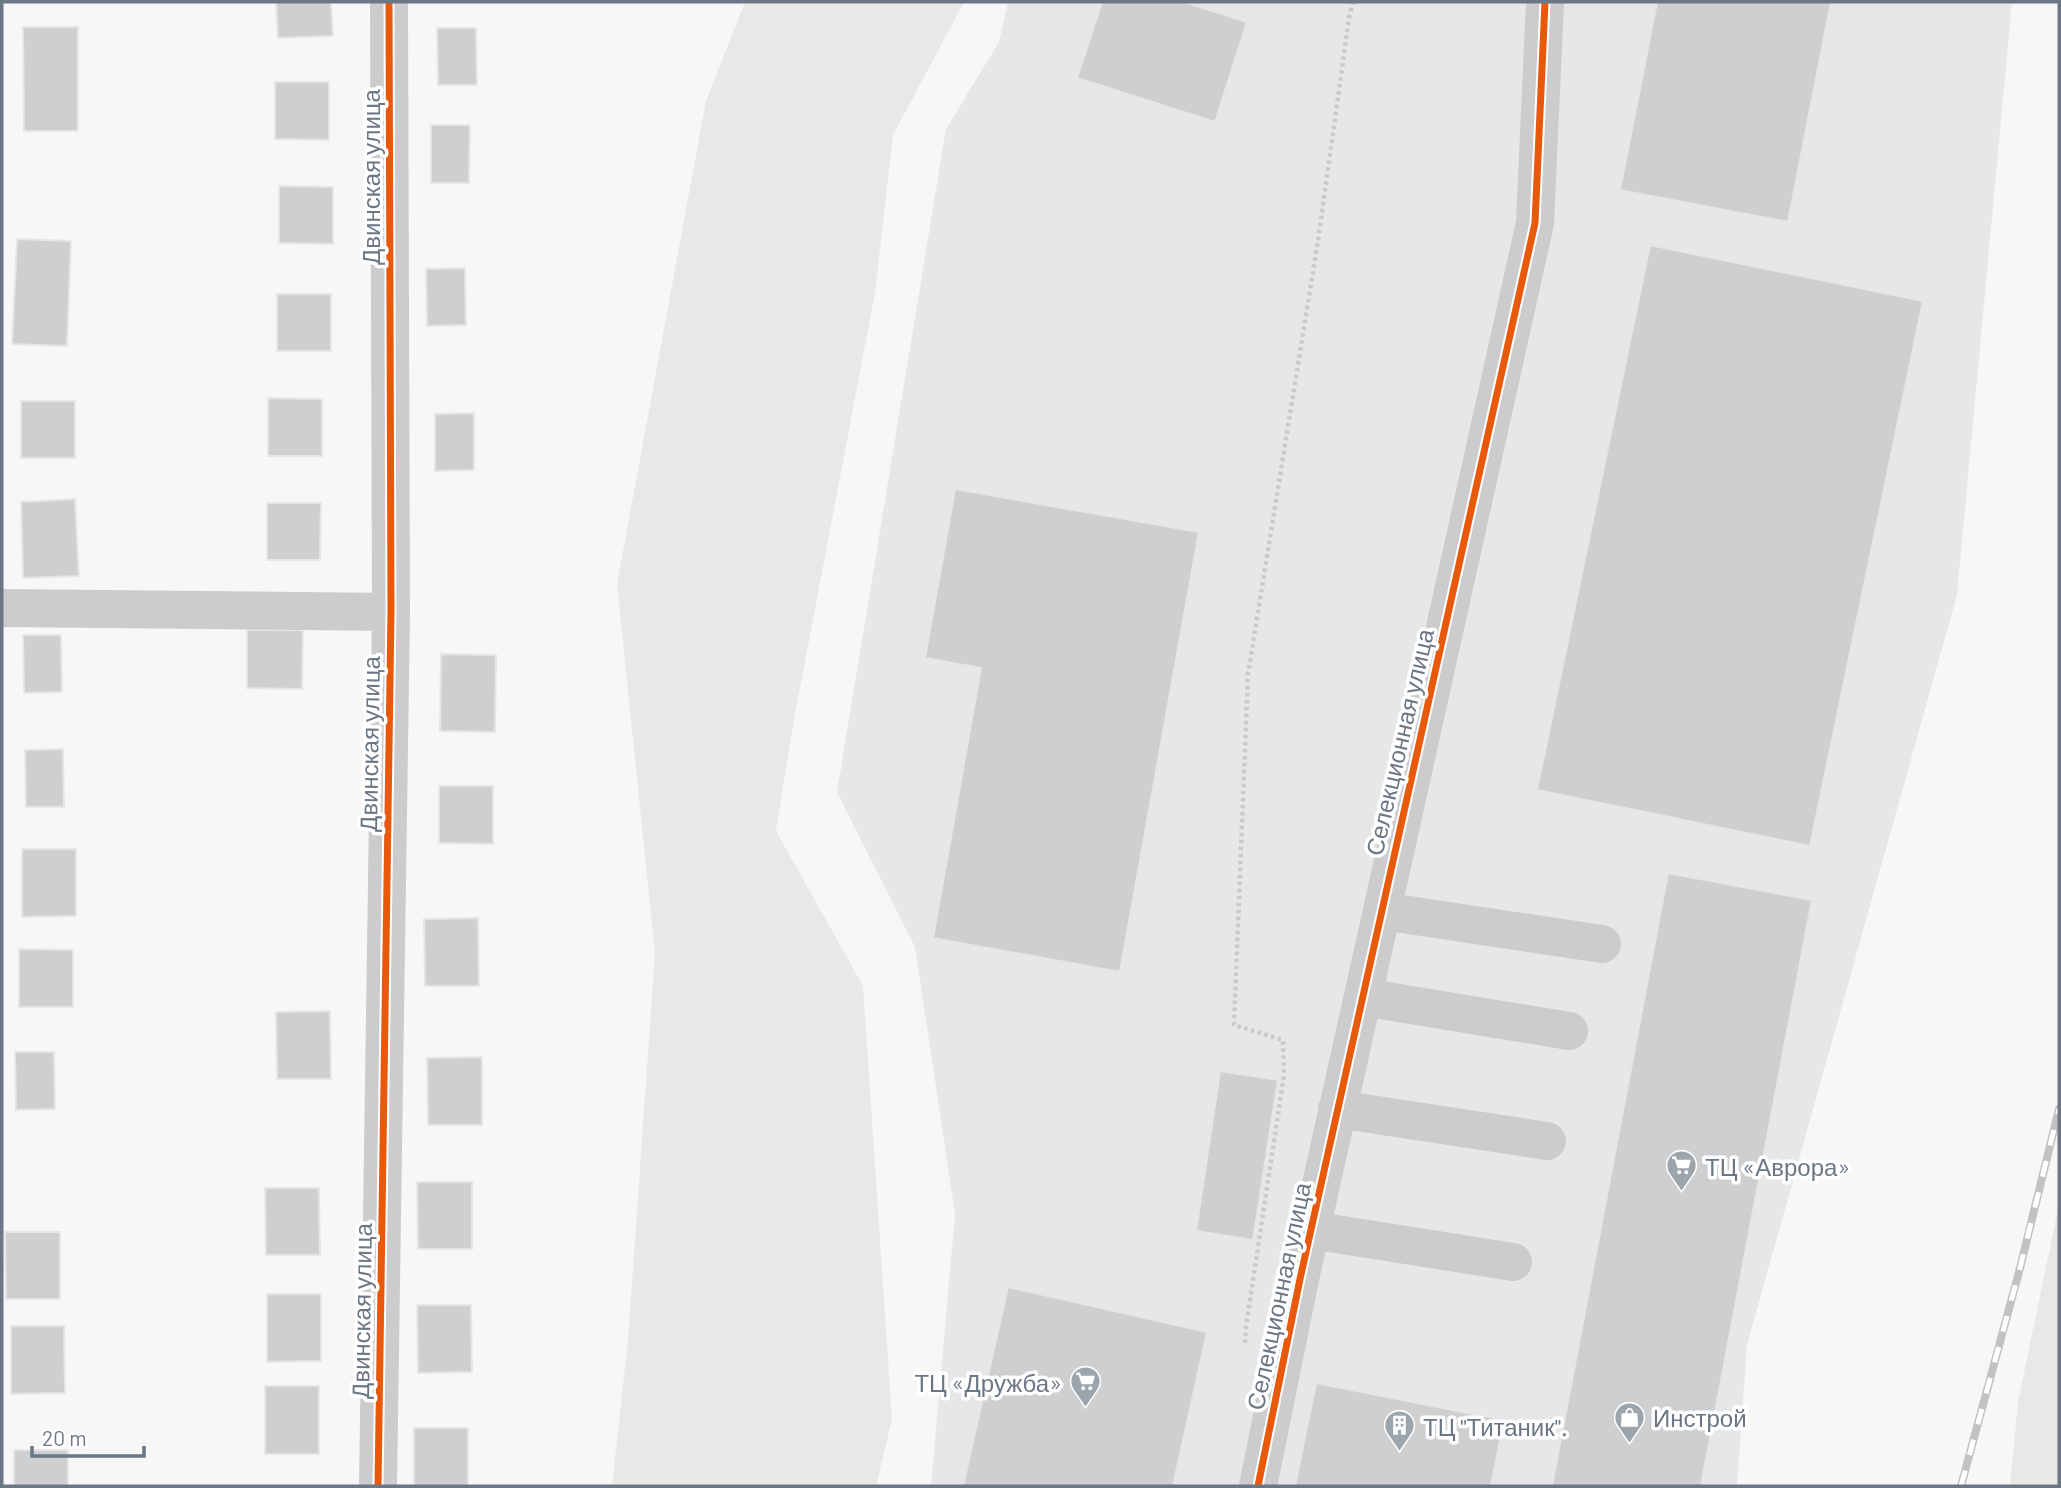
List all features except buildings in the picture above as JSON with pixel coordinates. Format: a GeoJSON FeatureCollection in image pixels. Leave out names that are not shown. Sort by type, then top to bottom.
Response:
{"type":"FeatureCollection","features":[{"type":"Feature","properties":{"kind":"street","name":"Двинская улица"},"geometry":{"type":"LineString","coordinates":[[378,1486],[391,612],[389,2]]}},
{"type":"Feature","properties":{"kind":"street","name":"Селекционная улица"},"geometry":{"type":"LineString","coordinates":[[1258,1486],[1311,1230],[1535,223],[1545,2]]}},
{"type":"Feature","properties":{"kind":"street"},"geometry":{"type":"LineString","coordinates":[[2,608],[391,612]]}},
{"type":"Feature","properties":{"kind":"street"},"geometry":{"type":"LineString","coordinates":[[1382,911],[1602,944]]}},
{"type":"Feature","properties":{"kind":"street"},"geometry":{"type":"LineString","coordinates":[[1363,997],[1569,1031]]}},
{"type":"Feature","properties":{"kind":"street"},"geometry":{"type":"LineString","coordinates":[[1338,1110],[1547,1141]]}},
{"type":"Feature","properties":{"kind":"street"},"geometry":{"type":"LineString","coordinates":[[1311,1230],[1513,1262]]}},
{"type":"Feature","properties":{"kind":"path"},"geometry":{"type":"LineString","coordinates":[[1245,1348],[1284,1075],[1283,1041],[1234,1026],[1248,674],[1353,2]]}},
{"type":"Feature","properties":{"kind":"shaded area"},"geometry":{"type":"Polygon","coordinates":[[[745,2],[964,2],[893,135],[875,293],[794,719],[776,831],[863,986],[892,1419],[876,1486],[612,1486],[628,1340],[655,953],[617,584],[706,101],[745,2]]]}},
{"type":"Feature","properties":{"kind":"shaded area"},"geometry":{"type":"Polygon","coordinates":[[[1008,2],[2012,2],[1957,595],[1747,1345],[1737,1486],[931,1486],[955,1214],[915,947],[837,792],[946,129],[999,42],[1008,2]]]}},
{"type":"Feature","properties":{"kind":"shaded area"},"geometry":{"type":"Polygon","coordinates":[[[2059,1204],[2059,1486],[2010,1486],[2018,1402],[2059,1204]]]}},
{"type":"Feature","properties":{"kind":"railway"},"geometry":{"type":"LineString","coordinates":[[1961,1486],[2019,1272],[2059,1109]]}},
{"type":"Feature","properties":{"kind":"cycle path"},"geometry":{"type":"LineString","coordinates":[[378,1486],[391,612],[389,2]]}},
{"type":"Feature","properties":{"kind":"cycle path"},"geometry":{"type":"LineString","coordinates":[[1258,1486],[1300,1279],[1535,223],[1545,2]]}},
{"type":"Feature","properties":{"kind":"place","name":"ТЦ «Аврора»"},"geometry":{"type":"Point","coordinates":[1682,1193]}},
{"type":"Feature","properties":{"kind":"place","name":"ТЦ «Дружба»"},"geometry":{"type":"Point","coordinates":[1085,1409]}},
{"type":"Feature","properties":{"kind":"place","name":"Инстрой"},"geometry":{"type":"Point","coordinates":[1630,1444]}},
{"type":"Feature","properties":{"kind":"place","name":"ТЦ \"Титаник\"."},"geometry":{"type":"Point","coordinates":[1400,1453]}}]}
